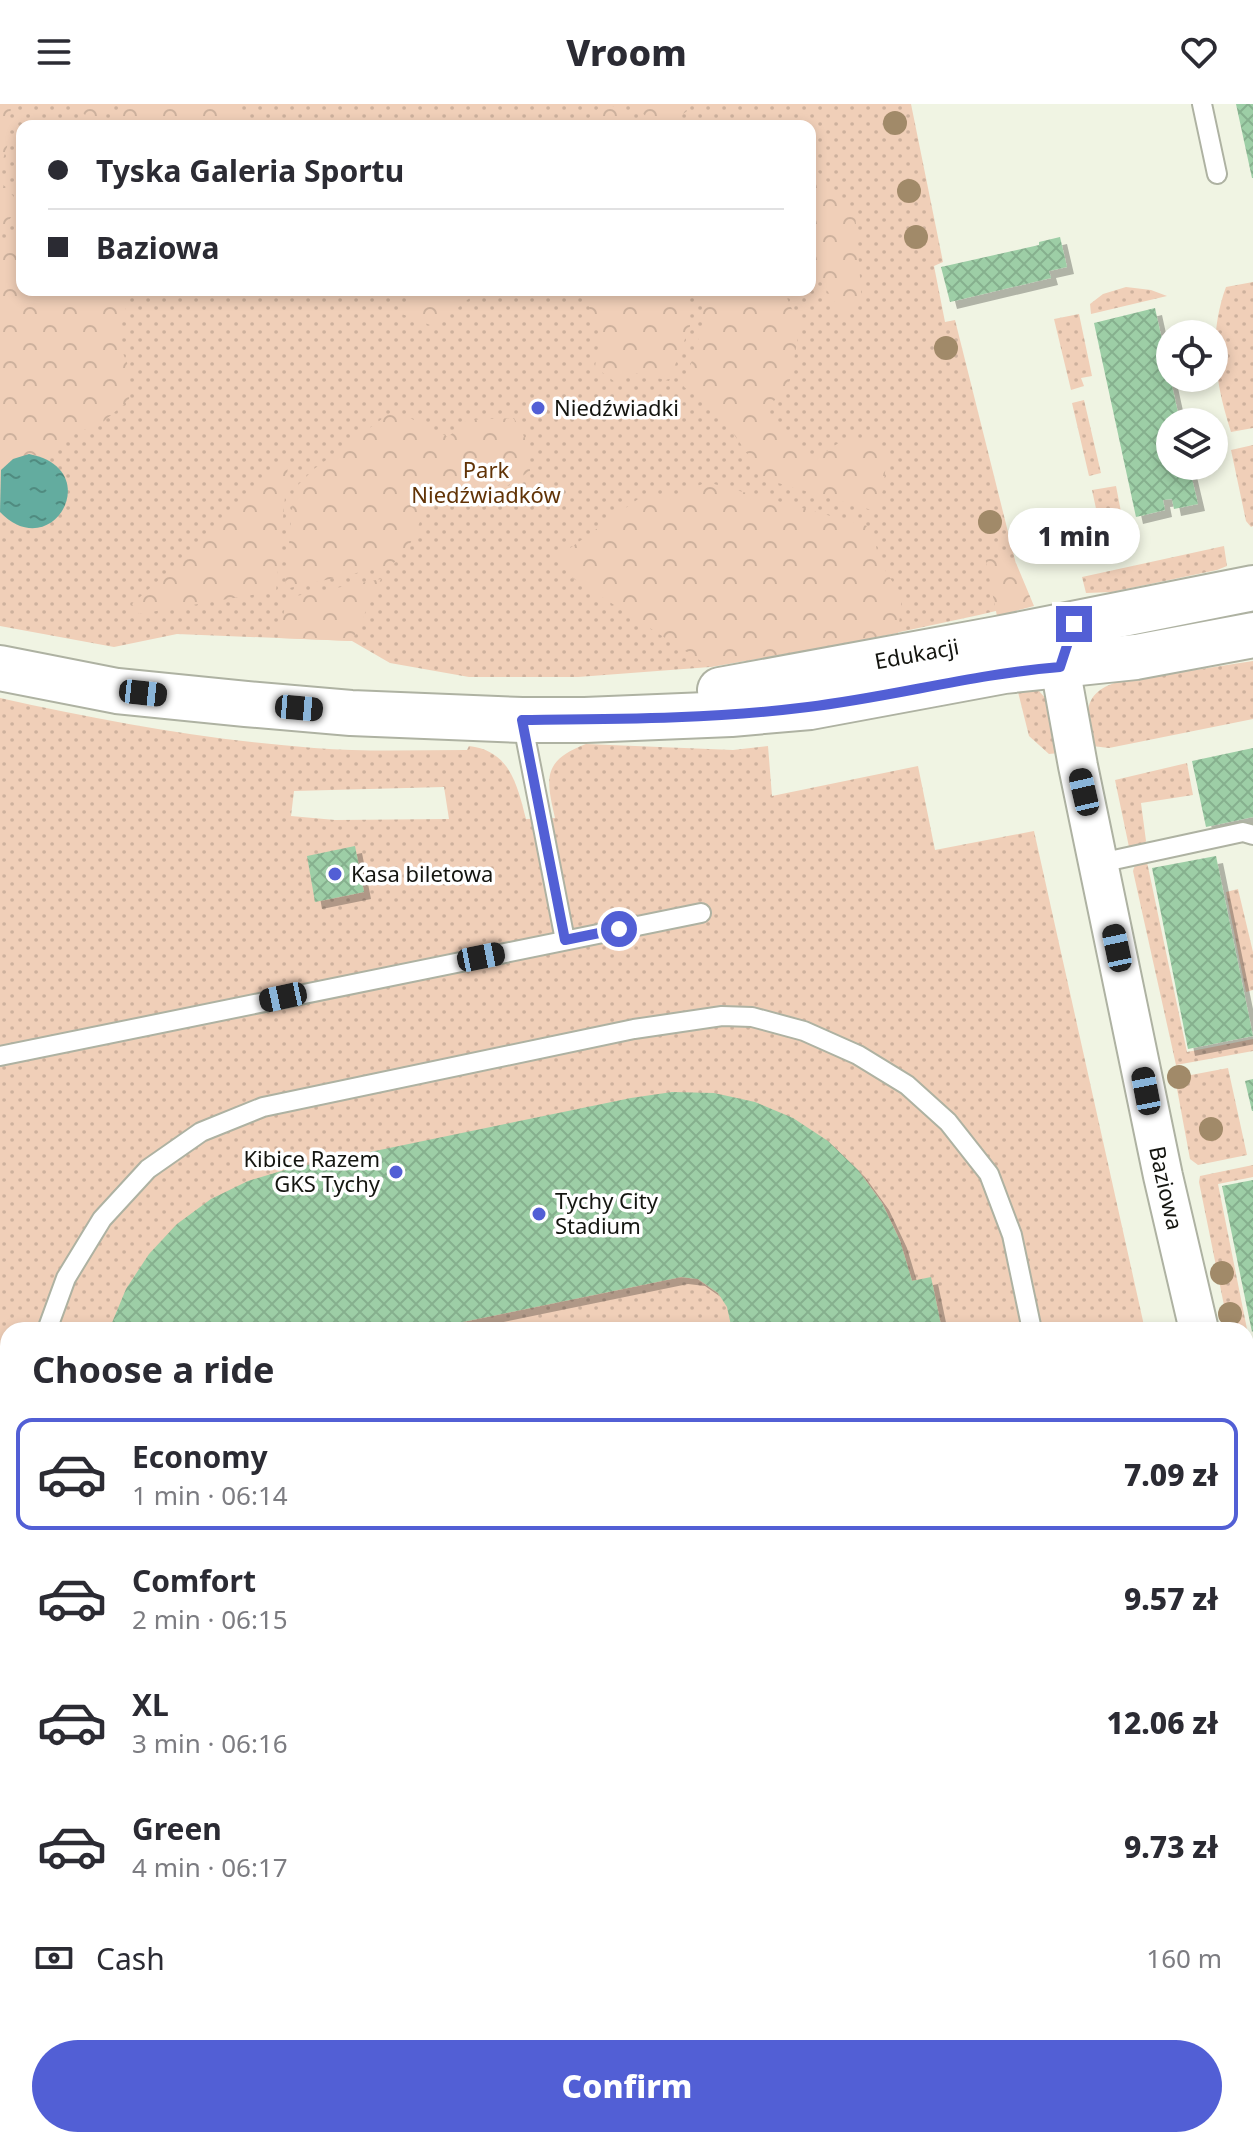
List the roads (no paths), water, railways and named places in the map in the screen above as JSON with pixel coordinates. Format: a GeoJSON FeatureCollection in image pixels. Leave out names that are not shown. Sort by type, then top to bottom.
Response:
{"type":"FeatureCollection","features":[{"type":"Feature","properties":{"kind":"street","name":"Edukacji"},"geometry":{"type":"LineString","coordinates":[[585,720],[726,689],[1074,624],[1252,595]]}},
{"type":"Feature","properties":{"kind":"street","name":"Baziowa"},"geometry":{"type":"LineString","coordinates":[[1074,624],[1060,667],[1194,1322]]}},
{"type":"Feature","properties":{"kind":"street","name":"Edukacji"},"geometry":{"type":"LineString","coordinates":[[0,668],[117,691],[351,713],[585,720],[731,714],[810,707],[1004,671],[1136,657],[1253,635]]}},
{"type":"Feature","properties":{"kind":"lane"},"geometry":{"type":"LineString","coordinates":[[1202,104],[1217,174]]}},
{"type":"Feature","properties":{"kind":"lane"},"geometry":{"type":"LineString","coordinates":[[522,720],[565,940]]}},
{"type":"Feature","properties":{"kind":"lane"},"geometry":{"type":"LineString","coordinates":[[1100,863],[1243,832],[1253,835]]}},
{"type":"Feature","properties":{"kind":"lane"},"geometry":{"type":"LineString","coordinates":[[0,1056],[701,913]]}},
{"type":"Feature","properties":{"kind":"lane"},"geometry":{"type":"LineString","coordinates":[[50,1322],[66,1278],[102,1219],[148,1169],[201,1132],[263,1107],[634,1029],[722,1016],[752,1017],[804,1031],[858,1055],[907,1085],[948,1122],[989,1174],[1012,1235],[1030,1322]]}},
{"type":"Feature","properties":{"kind":"water"},"geometry":{"type":"Polygon","coordinates":[[[29,454],[52,463],[65,477],[68,493],[63,509],[53,521],[37,528],[19,526],[0,512],[1,470],[13,459],[29,454]]]}},
{"type":"Feature","properties":{"kind":"place","name":"Niedźwiadki"},"geometry":{"type":"Point","coordinates":[538,408]}},
{"type":"Feature","properties":{"kind":"place","name":"Kasa biletowa"},"geometry":{"type":"Point","coordinates":[335,874]}},
{"type":"Feature","properties":{"kind":"place","name":"Kibice Razem GKS Tychy"},"geometry":{"type":"Point","coordinates":[396,1172]}},
{"type":"Feature","properties":{"kind":"place","name":"Tychy City Stadium"},"geometry":{"type":"Point","coordinates":[539,1214]}},
{"type":"Feature","properties":{"kind":"park label","name":"Park Niedźwiadków"},"geometry":{"type":"Point","coordinates":[486,482]}}]}
